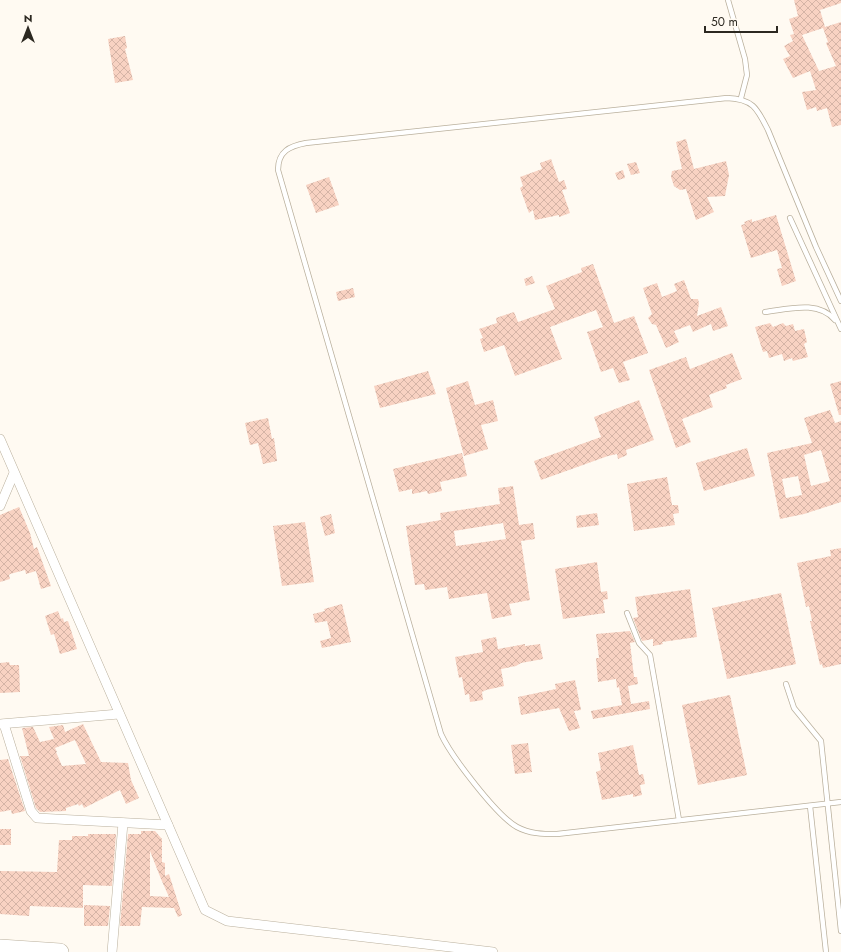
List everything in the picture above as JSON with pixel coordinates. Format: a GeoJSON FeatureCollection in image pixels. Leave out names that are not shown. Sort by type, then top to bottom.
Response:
{"type":"FeatureCollection","features":[{"type":"Feature","properties":{"kind":"highway"},"geometry":{"type":"LineString","coordinates":[[0,948],[60,952]]}},
{"type":"Feature","properties":{"kind":"street"},"geometry":{"type":"LineString","coordinates":[[0,439],[205,910],[227,921],[493,952]]}},
{"type":"Feature","properties":{"kind":"street"},"geometry":{"type":"LineString","coordinates":[[0,506],[14,473]]}},
{"type":"Feature","properties":{"kind":"street"},"geometry":{"type":"LineString","coordinates":[[119,714],[2,724],[31,811],[38,818],[168,825]]}},
{"type":"Feature","properties":{"kind":"street"},"geometry":{"type":"LineString","coordinates":[[112,952],[123,823]]}},
{"type":"Feature","properties":{"kind":"lane"},"geometry":{"type":"LineString","coordinates":[[728,0],[746,59],[748,75],[741,98]]}},
{"type":"Feature","properties":{"kind":"lane"},"geometry":{"type":"LineString","coordinates":[[841,301],[816,247],[768,130],[759,112],[751,103],[741,98],[657,105],[306,143],[294,145],[286,150],[281,155],[278,162],[278,170],[429,696],[441,734],[448,749],[473,782],[516,826],[528,832],[540,834],[557,834],[841,802]]}},
{"type":"Feature","properties":{"kind":"lane"},"geometry":{"type":"LineString","coordinates":[[790,218],[840,327]]}},
{"type":"Feature","properties":{"kind":"lane"},"geometry":{"type":"LineString","coordinates":[[765,312],[810,307],[829,313],[840,327]]}},
{"type":"Feature","properties":{"kind":"lane"},"geometry":{"type":"LineString","coordinates":[[627,613],[639,643],[650,655],[679,820]]}},
{"type":"Feature","properties":{"kind":"lane"},"geometry":{"type":"LineString","coordinates":[[786,684],[794,708],[821,741],[841,931]]}},
{"type":"Feature","properties":{"kind":"lane"},"geometry":{"type":"LineString","coordinates":[[810,806],[826,952]]}},
{"type":"Feature","properties":{"kind":"building"},"geometry":{"type":"Polygon","coordinates":[[[794,0],[841,0],[841,3],[820,10],[825,27],[841,22],[841,125],[832,127],[827,108],[817,111],[816,107],[807,110],[802,92],[816,90],[810,71],[793,78],[783,59],[790,56],[784,46],[793,41],[790,35],[794,34],[789,19],[798,16],[794,0]],[[823,28],[802,35],[819,71],[836,66],[826,43],[828,42],[823,28]]]}},
{"type":"Feature","properties":{"kind":"building"},"geometry":{"type":"Polygon","coordinates":[[[125,36],[127,48],[125,49],[133,80],[115,83],[108,39],[125,36]]]}},
{"type":"Feature","properties":{"kind":"building"},"geometry":{"type":"Polygon","coordinates":[[[686,139],[694,169],[726,161],[729,175],[725,196],[707,197],[714,212],[696,220],[686,189],[680,190],[674,186],[671,177],[672,171],[682,169],[676,142],[686,139]]]}},
{"type":"Feature","properties":{"kind":"building"},"geometry":{"type":"Polygon","coordinates":[[[551,159],[559,182],[564,180],[567,189],[562,190],[570,213],[559,217],[559,215],[535,220],[533,210],[529,213],[520,188],[523,186],[520,177],[542,169],[540,163],[551,159]]]}},
{"type":"Feature","properties":{"kind":"building"},"geometry":{"type":"Polygon","coordinates":[[[636,162],[640,173],[631,175],[627,164],[636,162]]]}},
{"type":"Feature","properties":{"kind":"building"},"geometry":{"type":"Polygon","coordinates":[[[623,170],[625,178],[618,180],[615,173],[623,170]]]}},
{"type":"Feature","properties":{"kind":"building"},"geometry":{"type":"Polygon","coordinates":[[[329,177],[339,205],[316,213],[306,185],[329,177]]]}},
{"type":"Feature","properties":{"kind":"building"},"geometry":{"type":"Polygon","coordinates":[[[776,215],[796,281],[782,286],[777,269],[782,268],[777,250],[751,258],[741,225],[752,219],[752,222],[776,215]]]}},
{"type":"Feature","properties":{"kind":"building"},"geometry":{"type":"Polygon","coordinates":[[[593,264],[614,323],[634,316],[648,353],[623,362],[630,380],[619,383],[613,368],[601,372],[587,332],[603,327],[596,310],[550,327],[562,359],[515,376],[504,345],[484,352],[480,339],[483,338],[479,329],[497,323],[496,318],[514,312],[518,322],[555,309],[546,286],[582,272],[581,268],[593,264]]]}},
{"type":"Feature","properties":{"kind":"building"},"geometry":{"type":"Polygon","coordinates":[[[532,276],[535,283],[526,286],[524,279],[532,276]]]}},
{"type":"Feature","properties":{"kind":"building"},"geometry":{"type":"Polygon","coordinates":[[[684,280],[691,299],[698,299],[699,303],[697,316],[721,307],[728,326],[713,331],[711,324],[693,332],[690,325],[674,331],[679,342],[666,348],[656,325],[652,324],[648,318],[652,314],[643,288],[657,283],[662,297],[677,291],[674,284],[684,280]]]}},
{"type":"Feature","properties":{"kind":"building"},"geometry":{"type":"Polygon","coordinates":[[[353,288],[355,297],[338,301],[336,292],[353,288]]]}},
{"type":"Feature","properties":{"kind":"building"},"geometry":{"type":"Polygon","coordinates":[[[770,323],[773,327],[783,323],[786,326],[793,324],[795,331],[804,329],[807,342],[804,344],[808,357],[793,361],[792,358],[784,361],[782,354],[769,358],[767,351],[763,352],[755,327],[770,323]]]}},
{"type":"Feature","properties":{"kind":"building"},"geometry":{"type":"Polygon","coordinates":[[[732,353],[742,379],[726,385],[727,388],[709,395],[713,407],[682,419],[691,442],[676,448],[649,370],[686,357],[690,369],[732,353]]]}},
{"type":"Feature","properties":{"kind":"building"},"geometry":{"type":"Polygon","coordinates":[[[428,371],[436,394],[380,408],[374,386],[428,371]]]}},
{"type":"Feature","properties":{"kind":"building"},"geometry":{"type":"Polygon","coordinates":[[[468,381],[475,405],[493,400],[498,421],[481,425],[488,449],[464,456],[446,388],[468,381]]]}},
{"type":"Feature","properties":{"kind":"building"},"geometry":{"type":"Polygon","coordinates":[[[841,381],[841,415],[839,415],[830,384],[841,381]]]}},
{"type":"Feature","properties":{"kind":"building"},"geometry":{"type":"Polygon","coordinates":[[[639,400],[654,440],[626,450],[627,455],[618,459],[617,454],[608,456],[541,480],[534,461],[601,437],[594,417],[639,400]]]}},
{"type":"Feature","properties":{"kind":"building"},"geometry":{"type":"Polygon","coordinates":[[[830,410],[835,423],[841,421],[841,502],[804,514],[780,519],[767,453],[812,443],[804,418],[830,410]],[[821,450],[804,455],[811,486],[830,481],[821,450]],[[798,476],[782,479],[786,498],[802,495],[798,476]]]}},
{"type":"Feature","properties":{"kind":"building"},"geometry":{"type":"Polygon","coordinates":[[[268,418],[272,439],[274,438],[277,461],[263,464],[258,443],[250,445],[245,423],[268,418]]]}},
{"type":"Feature","properties":{"kind":"building"},"geometry":{"type":"Polygon","coordinates":[[[747,448],[755,476],[704,491],[696,463],[747,448]]]}},
{"type":"Feature","properties":{"kind":"building"},"geometry":{"type":"Polygon","coordinates":[[[462,453],[467,476],[440,482],[442,491],[428,494],[427,491],[412,494],[412,489],[399,492],[393,469],[462,453]]]}},
{"type":"Feature","properties":{"kind":"building"},"geometry":{"type":"Polygon","coordinates":[[[667,477],[672,505],[678,505],[679,513],[673,514],[675,525],[634,531],[627,484],[667,477]]]}},
{"type":"Feature","properties":{"kind":"building"},"geometry":{"type":"Polygon","coordinates":[[[513,486],[519,525],[533,523],[535,539],[521,541],[530,600],[509,604],[512,615],[492,619],[487,593],[449,599],[447,587],[425,590],[424,584],[415,585],[406,526],[441,520],[440,513],[500,504],[498,488],[513,486]],[[503,523],[454,531],[456,546],[506,539],[503,523]]]}},
{"type":"Feature","properties":{"kind":"building"},"geometry":{"type":"Polygon","coordinates":[[[19,507],[30,533],[34,549],[37,547],[51,586],[41,589],[36,571],[26,574],[25,570],[10,574],[10,579],[0,582],[0,515],[19,507]]]}},
{"type":"Feature","properties":{"kind":"building"},"geometry":{"type":"Polygon","coordinates":[[[597,513],[599,525],[577,528],[576,516],[597,513]]]}},
{"type":"Feature","properties":{"kind":"building"},"geometry":{"type":"Polygon","coordinates":[[[331,514],[335,533],[325,536],[320,517],[331,514]]]}},
{"type":"Feature","properties":{"kind":"building"},"geometry":{"type":"Polygon","coordinates":[[[305,522],[314,582],[282,586],[273,526],[305,522]]]}},
{"type":"Feature","properties":{"kind":"building"},"geometry":{"type":"Polygon","coordinates":[[[841,548],[841,664],[823,668],[822,664],[820,665],[810,621],[812,621],[809,606],[806,607],[797,563],[831,556],[830,550],[841,548]]]}},
{"type":"Feature","properties":{"kind":"building"},"geometry":{"type":"Polygon","coordinates":[[[597,562],[601,592],[607,591],[608,599],[603,600],[605,613],[563,619],[555,569],[597,562]]]}},
{"type":"Feature","properties":{"kind":"building"},"geometry":{"type":"Polygon","coordinates":[[[690,589],[697,637],[662,642],[663,644],[653,646],[653,639],[642,641],[633,618],[638,617],[635,597],[690,589]]]}},
{"type":"Feature","properties":{"kind":"building"},"geometry":{"type":"Polygon","coordinates":[[[781,593],[796,664],[727,679],[712,608],[781,593]]]}},
{"type":"Feature","properties":{"kind":"building"},"geometry":{"type":"Polygon","coordinates":[[[342,604],[351,642],[322,648],[320,641],[331,638],[327,621],[315,623],[313,614],[342,604]]]}},
{"type":"Feature","properties":{"kind":"building"},"geometry":{"type":"Polygon","coordinates":[[[58,611],[64,622],[68,621],[77,649],[60,654],[54,634],[51,635],[45,616],[58,611]]]}},
{"type":"Feature","properties":{"kind":"building"},"geometry":{"type":"Polygon","coordinates":[[[630,631],[635,642],[630,643],[634,677],[637,677],[638,684],[628,686],[631,704],[649,701],[650,709],[593,719],[591,711],[622,705],[616,679],[598,682],[596,658],[599,658],[596,634],[630,631]]]}},
{"type":"Feature","properties":{"kind":"building"},"geometry":{"type":"Polygon","coordinates":[[[496,637],[498,649],[525,644],[525,646],[540,644],[543,659],[521,663],[516,666],[501,669],[504,686],[486,690],[482,692],[483,700],[470,702],[469,694],[465,695],[462,677],[459,678],[455,657],[483,652],[481,640],[496,637]]]}},
{"type":"Feature","properties":{"kind":"building"},"geometry":{"type":"Polygon","coordinates":[[[9,662],[10,665],[19,665],[20,692],[0,693],[0,663],[9,662]]]}},
{"type":"Feature","properties":{"kind":"building"},"geometry":{"type":"Polygon","coordinates":[[[575,680],[581,710],[574,711],[580,728],[569,731],[559,708],[521,715],[518,697],[556,689],[555,684],[575,680]]]}},
{"type":"Feature","properties":{"kind":"building"},"geometry":{"type":"Polygon","coordinates":[[[730,695],[747,775],[698,785],[682,705],[730,695]]]}},
{"type":"Feature","properties":{"kind":"building"},"geometry":{"type":"Polygon","coordinates":[[[83,724],[101,762],[128,763],[131,780],[139,798],[126,804],[120,790],[84,808],[82,804],[79,806],[78,804],[66,808],[66,811],[40,812],[36,808],[20,756],[29,756],[22,728],[33,727],[40,742],[54,739],[49,727],[63,725],[65,732],[83,724]],[[75,740],[55,748],[62,766],[86,764],[75,740]]]}},
{"type":"Feature","properties":{"kind":"building"},"geometry":{"type":"Polygon","coordinates":[[[528,743],[532,772],[515,774],[511,745],[528,743]]]}},
{"type":"Feature","properties":{"kind":"building"},"geometry":{"type":"Polygon","coordinates":[[[633,745],[639,775],[643,774],[645,784],[640,785],[642,795],[633,797],[633,794],[602,800],[596,772],[601,770],[598,753],[633,745]]]}},
{"type":"Feature","properties":{"kind":"building"},"geometry":{"type":"Polygon","coordinates":[[[8,759],[25,811],[12,814],[11,810],[0,812],[0,760],[8,759]]]}},
{"type":"Feature","properties":{"kind":"building"},"geometry":{"type":"Polygon","coordinates":[[[0,829],[11,829],[11,845],[0,845],[0,829]]]}},
{"type":"Feature","properties":{"kind":"building"},"geometry":{"type":"Polygon","coordinates":[[[141,831],[155,831],[162,839],[162,862],[165,863],[165,876],[169,874],[182,915],[178,917],[174,908],[142,907],[140,926],[120,926],[128,834],[141,834],[141,831]],[[150,851],[150,896],[169,897],[150,851]]]}},
{"type":"Feature","properties":{"kind":"building"},"geometry":{"type":"Polygon","coordinates":[[[88,834],[116,834],[112,886],[83,885],[83,908],[30,906],[29,916],[0,914],[0,871],[57,872],[59,840],[72,840],[72,836],[88,836],[88,834]]]}},
{"type":"Feature","properties":{"kind":"building"},"geometry":{"type":"Polygon","coordinates":[[[84,905],[110,906],[108,926],[84,926],[84,905]]]}}]}
